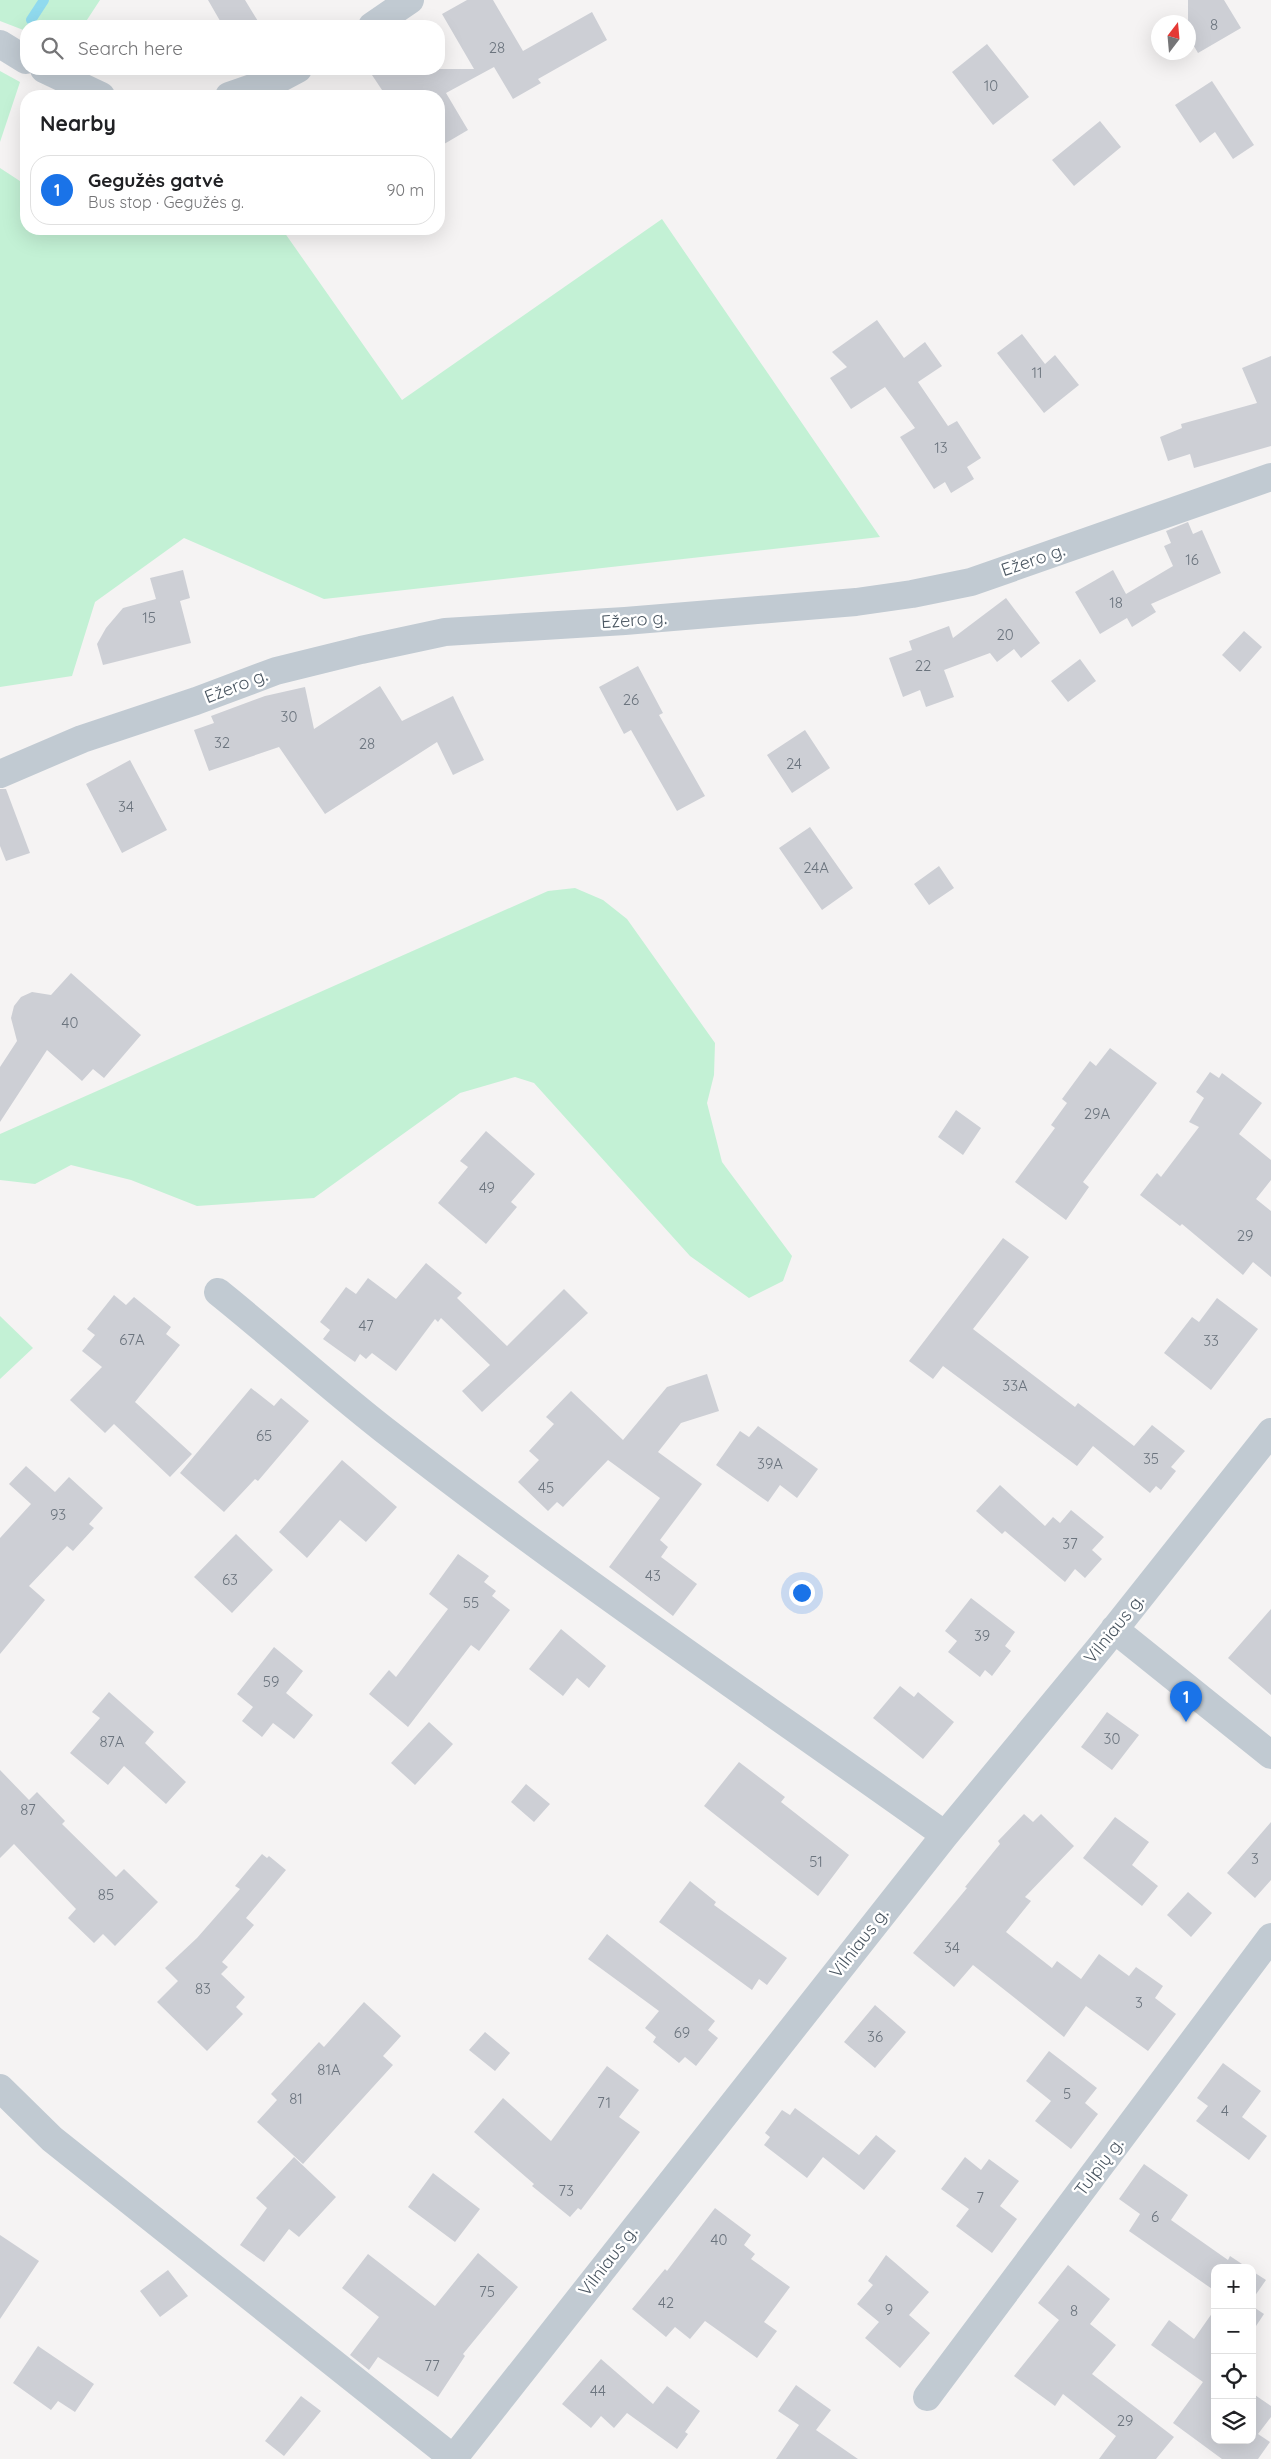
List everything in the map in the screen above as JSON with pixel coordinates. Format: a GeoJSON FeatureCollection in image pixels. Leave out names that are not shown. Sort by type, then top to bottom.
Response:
{"type":"FeatureCollection","features":[{"type":"Feature","properties":{"kind":"street"},"geometry":{"type":"LineString","coordinates":[[381,20],[410,0]]}},
{"type":"Feature","properties":{"kind":"street"},"geometry":{"type":"LineString","coordinates":[[0,44],[20,56]]}},
{"type":"Feature","properties":{"kind":"street"},"geometry":{"type":"LineString","coordinates":[[57,75],[88,90]]}},
{"type":"Feature","properties":{"kind":"street"},"geometry":{"type":"LineString","coordinates":[[246,90],[287,75]]}},
{"type":"Feature","properties":{"kind":"street","name":"Ežero g."},"geometry":{"type":"LineString","coordinates":[[0,774],[82,739],[196,701],[276,670],[361,650],[445,632],[654,619],[856,602],[912,594],[971,582],[1271,477]]}},
{"type":"Feature","properties":{"kind":"street"},"geometry":{"type":"LineString","coordinates":[[218,1292],[383,1428],[451,1480],[575,1572],[945,1835]]}},
{"type":"Feature","properties":{"kind":"street","name":"Vilniaus g."},"geometry":{"type":"LineString","coordinates":[[454,2459],[945,1835],[1114,1629],[1271,1432]]}},
{"type":"Feature","properties":{"kind":"street"},"geometry":{"type":"LineString","coordinates":[[1114,1629],[1271,1755]]}},
{"type":"Feature","properties":{"kind":"street","name":"Tulpių g."},"geometry":{"type":"LineString","coordinates":[[927,2397],[1271,1937]]}},
{"type":"Feature","properties":{"kind":"street"},"geometry":{"type":"LineString","coordinates":[[0,2088],[52,2139],[454,2459]]}},
{"type":"Feature","properties":{"kind":"green space"},"geometry":{"type":"Polygon","coordinates":[[[0,0],[100,0],[87,20],[20,20],[20,29],[0,21],[0,0]]]}},
{"type":"Feature","properties":{"kind":"green space"},"geometry":{"type":"Polygon","coordinates":[[[0,71],[20,82],[0,142],[0,71]]]}},
{"type":"Feature","properties":{"kind":"green space"},"geometry":{"type":"Polygon","coordinates":[[[0,168],[20,181],[20,235],[286,235],[402,400],[662,219],[880,537],[324,599],[184,538],[95,602],[72,676],[0,687],[0,168]]]}},
{"type":"Feature","properties":{"kind":"green space"},"geometry":{"type":"Polygon","coordinates":[[[575,888],[603,900],[627,919],[715,1043],[714,1075],[707,1103],[722,1162],[792,1256],[783,1281],[749,1298],[690,1256],[534,1083],[515,1077],[460,1093],[314,1198],[197,1206],[131,1180],[71,1165],[35,1184],[0,1180],[0,1134],[548,891],[575,888]]]}},
{"type":"Feature","properties":{"kind":"green space"},"geometry":{"type":"Polygon","coordinates":[[[0,1316],[33,1348],[0,1379],[0,1316]]]}},
{"type":"Feature","properties":{"kind":"building"},"geometry":{"type":"Polygon","coordinates":[[[208,0],[245,0],[257,20],[220,20],[208,0]]]}},
{"type":"Feature","properties":{"kind":"building"},"geometry":{"type":"Polygon","coordinates":[[[467,0],[493,0],[523,51],[592,12],[607,40],[538,79],[541,83],[513,99],[494,67],[446,93],[468,130],[445,143],[445,90],[382,90],[372,75],[445,75],[445,69],[474,69],[442,14],[467,0]]]}},
{"type":"Feature","properties":{"kind":"building"},"geometry":{"type":"Polygon","coordinates":[[[1188,0],[1224,0],[1241,28],[1198,53],[1196,50],[1196,15],[1188,15],[1188,0]]]}},
{"type":"Feature","properties":{"kind":"building"},"geometry":{"type":"Polygon","coordinates":[[[987,44],[1029,97],[993,125],[952,72],[987,44]]]}},
{"type":"Feature","properties":{"kind":"building"},"geometry":{"type":"Polygon","coordinates":[[[1212,81],[1254,145],[1233,159],[1215,132],[1200,143],[1175,105],[1212,81]]]}},
{"type":"Feature","properties":{"kind":"building"},"geometry":{"type":"Polygon","coordinates":[[[1100,121],[1121,147],[1074,186],[1052,160],[1100,121]]]}},
{"type":"Feature","properties":{"kind":"building"},"geometry":{"type":"Polygon","coordinates":[[[877,320],[904,358],[925,342],[942,366],[918,382],[948,426],[957,421],[981,458],[967,467],[974,479],[951,493],[945,482],[934,489],[900,437],[915,428],[885,387],[851,409],[830,378],[847,367],[832,352],[877,320]]]}},
{"type":"Feature","properties":{"kind":"building"},"geometry":{"type":"Polygon","coordinates":[[[1022,334],[1045,364],[1055,355],[1079,385],[1044,413],[997,353],[1022,334]]]}},
{"type":"Feature","properties":{"kind":"building"},"geometry":{"type":"Polygon","coordinates":[[[1271,356],[1271,446],[1194,468],[1190,454],[1168,461],[1160,437],[1182,428],[1181,424],[1257,403],[1242,368],[1271,356]]]}},
{"type":"Feature","properties":{"kind":"building"},"geometry":{"type":"Polygon","coordinates":[[[1188,522],[1193,534],[1202,530],[1221,573],[1151,604],[1156,612],[1132,627],[1127,618],[1100,634],[1075,592],[1113,570],[1126,594],[1173,566],[1164,546],[1171,543],[1166,531],[1188,522]]]}},
{"type":"Feature","properties":{"kind":"building"},"geometry":{"type":"Polygon","coordinates":[[[183,570],[190,598],[180,601],[191,643],[103,665],[97,644],[106,628],[123,608],[156,599],[150,578],[183,570]]]}},
{"type":"Feature","properties":{"kind":"building"},"geometry":{"type":"Polygon","coordinates":[[[1006,598],[1040,643],[1021,658],[1014,649],[997,662],[990,653],[944,670],[954,697],[926,707],[920,690],[903,697],[889,658],[912,650],[909,641],[949,626],[953,638],[1006,598]]]}},
{"type":"Feature","properties":{"kind":"building"},"geometry":{"type":"Polygon","coordinates":[[[1244,631],[1262,647],[1240,672],[1222,655],[1244,631]]]}},
{"type":"Feature","properties":{"kind":"building"},"geometry":{"type":"Polygon","coordinates":[[[1080,659],[1096,681],[1068,702],[1051,681],[1080,659]]]}},
{"type":"Feature","properties":{"kind":"building"},"geometry":{"type":"Polygon","coordinates":[[[638,666],[663,713],[659,715],[705,796],[677,811],[631,730],[624,734],[599,687],[638,666]]]}},
{"type":"Feature","properties":{"kind":"building"},"geometry":{"type":"Polygon","coordinates":[[[380,686],[402,721],[453,696],[484,760],[453,775],[437,742],[325,814],[279,747],[209,771],[194,730],[214,723],[211,716],[265,696],[305,687],[314,729],[380,686]]]}},
{"type":"Feature","properties":{"kind":"building"},"geometry":{"type":"Polygon","coordinates":[[[805,730],[830,768],[792,793],[767,755],[805,730]]]}},
{"type":"Feature","properties":{"kind":"building"},"geometry":{"type":"Polygon","coordinates":[[[130,760],[167,830],[122,853],[86,784],[130,760]]]}},
{"type":"Feature","properties":{"kind":"building"},"geometry":{"type":"Polygon","coordinates":[[[0,789],[6,789],[30,853],[6,861],[0,846],[0,789]]]}},
{"type":"Feature","properties":{"kind":"building"},"geometry":{"type":"Polygon","coordinates":[[[810,827],[853,888],[822,910],[779,848],[810,827]]]}},
{"type":"Feature","properties":{"kind":"building"},"geometry":{"type":"Polygon","coordinates":[[[939,866],[954,888],[929,905],[914,884],[939,866]]]}},
{"type":"Feature","properties":{"kind":"building"},"geometry":{"type":"Polygon","coordinates":[[[71,973],[141,1035],[104,1078],[93,1069],[82,1081],[47,1050],[0,1122],[0,1067],[17,1041],[11,1018],[14,1006],[21,997],[32,992],[51,995],[71,973]]]}},
{"type":"Feature","properties":{"kind":"building"},"geometry":{"type":"Polygon","coordinates":[[[1110,1048],[1157,1083],[1083,1182],[1089,1187],[1066,1220],[1015,1182],[1055,1128],[1051,1125],[1067,1103],[1062,1099],[1090,1061],[1096,1066],[1110,1048]]]}},
{"type":"Feature","properties":{"kind":"building"},"geometry":{"type":"Polygon","coordinates":[[[1210,1072],[1219,1078],[1222,1073],[1262,1103],[1239,1134],[1271,1160],[1271,1180],[1256,1199],[1271,1211],[1271,1277],[1253,1262],[1243,1275],[1182,1224],[1180,1226],[1140,1195],[1157,1173],[1161,1177],[1199,1127],[1189,1122],[1204,1098],[1196,1092],[1210,1072]]]}},
{"type":"Feature","properties":{"kind":"building"},"geometry":{"type":"Polygon","coordinates":[[[956,1110],[981,1128],[963,1155],[938,1137],[956,1110]]]}},
{"type":"Feature","properties":{"kind":"building"},"geometry":{"type":"Polygon","coordinates":[[[486,1131],[535,1174],[511,1202],[517,1207],[486,1244],[438,1203],[468,1167],[460,1161],[486,1131]]]}},
{"type":"Feature","properties":{"kind":"building"},"geometry":{"type":"Polygon","coordinates":[[[1003,1238],[1029,1257],[973,1329],[1075,1407],[1078,1403],[1134,1446],[1152,1425],[1185,1451],[1171,1467],[1176,1471],[1161,1490],[1156,1486],[1150,1493],[1093,1446],[1077,1466],[943,1366],[933,1379],[909,1361],[1003,1238]]]}},
{"type":"Feature","properties":{"kind":"building"},"geometry":{"type":"Polygon","coordinates":[[[426,1263],[462,1293],[457,1298],[507,1346],[564,1289],[588,1313],[482,1412],[462,1391],[490,1365],[441,1318],[438,1322],[435,1319],[396,1371],[372,1353],[366,1359],[360,1354],[355,1362],[323,1339],[330,1330],[320,1322],[346,1287],[356,1294],[368,1278],[396,1299],[426,1263]]]}},
{"type":"Feature","properties":{"kind":"building"},"geometry":{"type":"Polygon","coordinates":[[[114,1295],[126,1305],[134,1297],[171,1327],[166,1334],[180,1345],[135,1402],[192,1454],[170,1477],[114,1424],[105,1433],[70,1400],[102,1367],[82,1351],[95,1335],[87,1329],[114,1295]]]}},
{"type":"Feature","properties":{"kind":"building"},"geometry":{"type":"Polygon","coordinates":[[[1217,1298],[1258,1329],[1211,1390],[1164,1353],[1192,1317],[1199,1322],[1217,1298]]]}},
{"type":"Feature","properties":{"kind":"building"},"geometry":{"type":"Polygon","coordinates":[[[707,1374],[719,1411],[681,1423],[658,1452],[702,1484],[660,1540],[668,1547],[661,1557],[697,1584],[673,1616],[609,1567],[660,1498],[608,1460],[563,1507],[557,1502],[548,1511],[518,1482],[539,1460],[529,1451],[554,1424],[546,1417],[571,1391],[623,1440],[667,1387],[707,1374]]]}},
{"type":"Feature","properties":{"kind":"building"},"geometry":{"type":"Polygon","coordinates":[[[251,1388],[274,1406],[281,1398],[309,1421],[258,1481],[255,1479],[224,1512],[180,1473],[251,1388]]]}},
{"type":"Feature","properties":{"kind":"building"},"geometry":{"type":"Polygon","coordinates":[[[758,1426],[818,1469],[797,1498],[780,1485],[768,1502],[716,1465],[740,1431],[749,1437],[758,1426]]]}},
{"type":"Feature","properties":{"kind":"building"},"geometry":{"type":"Polygon","coordinates":[[[342,1460],[397,1507],[366,1542],[340,1520],[307,1558],[279,1532],[342,1460]]]}},
{"type":"Feature","properties":{"kind":"building"},"geometry":{"type":"Polygon","coordinates":[[[26,1466],[55,1492],[69,1477],[103,1508],[89,1524],[94,1528],[73,1551],[67,1546],[29,1586],[45,1600],[0,1654],[0,1538],[31,1504],[9,1484],[26,1466]]]}},
{"type":"Feature","properties":{"kind":"building"},"geometry":{"type":"Polygon","coordinates":[[[1000,1485],[1045,1526],[1053,1517],[1060,1523],[1071,1510],[1104,1537],[1092,1550],[1102,1559],[1085,1578],[1075,1569],[1065,1582],[1005,1531],[1002,1534],[976,1511],[1000,1485]]]}},
{"type":"Feature","properties":{"kind":"building"},"geometry":{"type":"Polygon","coordinates":[[[236,1534],[273,1570],[232,1613],[194,1577],[236,1534]]]}},
{"type":"Feature","properties":{"kind":"building"},"geometry":{"type":"Polygon","coordinates":[[[458,1554],[489,1576],[484,1582],[496,1591],[492,1596],[510,1610],[479,1651],[471,1645],[408,1727],[369,1694],[389,1670],[396,1677],[448,1609],[429,1594],[458,1554]]]}},
{"type":"Feature","properties":{"kind":"building"},"geometry":{"type":"Polygon","coordinates":[[[971,1598],[1015,1632],[1005,1646],[1011,1651],[992,1676],[985,1670],[980,1677],[948,1652],[957,1641],[945,1631],[971,1598]]]}},
{"type":"Feature","properties":{"kind":"building"},"geometry":{"type":"Polygon","coordinates":[[[1271,1609],[1271,1695],[1228,1658],[1271,1609]]]}},
{"type":"Feature","properties":{"kind":"building"},"geometry":{"type":"Polygon","coordinates":[[[561,1629],[606,1666],[589,1688],[577,1678],[563,1696],[529,1669],[561,1629]]]}},
{"type":"Feature","properties":{"kind":"building"},"geometry":{"type":"Polygon","coordinates":[[[274,1647],[303,1671],[286,1693],[313,1715],[294,1739],[273,1723],[262,1737],[242,1721],[253,1707],[237,1694],[274,1647]]]}},
{"type":"Feature","properties":{"kind":"building"},"geometry":{"type":"Polygon","coordinates":[[[900,1686],[914,1697],[918,1692],[954,1722],[923,1759],[873,1718],[900,1686]]]}},
{"type":"Feature","properties":{"kind":"building"},"geometry":{"type":"Polygon","coordinates":[[[109,1692],[154,1732],[145,1743],[186,1782],[166,1804],[124,1766],[108,1785],[70,1753],[100,1718],[92,1712],[109,1692]]]}},
{"type":"Feature","properties":{"kind":"building"},"geometry":{"type":"Polygon","coordinates":[[[1107,1712],[1139,1735],[1112,1770],[1081,1747],[1107,1712]]]}},
{"type":"Feature","properties":{"kind":"building"},"geometry":{"type":"Polygon","coordinates":[[[429,1722],[453,1744],[415,1785],[391,1763],[429,1722]]]}},
{"type":"Feature","properties":{"kind":"building"},"geometry":{"type":"Polygon","coordinates":[[[739,1762],[785,1797],[781,1802],[849,1855],[818,1896],[704,1806],[739,1762]]]}},
{"type":"Feature","properties":{"kind":"building"},"geometry":{"type":"Polygon","coordinates":[[[0,1770],[29,1800],[37,1792],[65,1821],[62,1824],[116,1877],[124,1869],[158,1902],[115,1946],[103,1934],[94,1943],[68,1918],[76,1909],[14,1844],[0,1858],[0,1770]]]}},
{"type":"Feature","properties":{"kind":"building"},"geometry":{"type":"Polygon","coordinates":[[[526,1784],[550,1804],[534,1822],[511,1802],[526,1784]]]}},
{"type":"Feature","properties":{"kind":"building"},"geometry":{"type":"Polygon","coordinates":[[[1024,1814],[1033,1822],[1041,1814],[1074,1846],[1025,1897],[1031,1901],[1006,1932],[1052,1968],[1057,1961],[1081,1979],[1099,1954],[1129,1976],[1136,1967],[1163,1986],[1155,1998],[1176,2014],[1148,2051],[1086,2006],[1064,2037],[973,1965],[954,1987],[913,1953],[967,1888],[965,1887],[1000,1844],[998,1841],[1024,1814]]]}},
{"type":"Feature","properties":{"kind":"building"},"geometry":{"type":"Polygon","coordinates":[[[1115,1817],[1149,1842],[1132,1865],[1158,1886],[1142,1906],[1083,1858],[1115,1817]]]}},
{"type":"Feature","properties":{"kind":"building"},"geometry":{"type":"Polygon","coordinates":[[[1271,1822],[1271,1880],[1255,1898],[1227,1873],[1271,1822]]]}},
{"type":"Feature","properties":{"kind":"building"},"geometry":{"type":"Polygon","coordinates":[[[262,1854],[267,1858],[269,1856],[286,1870],[246,1918],[254,1925],[222,1962],[228,1967],[221,1974],[245,1997],[236,2007],[243,2014],[207,2051],[157,2002],[178,1981],[165,1968],[197,1938],[240,1889],[235,1886],[262,1854]]]}},
{"type":"Feature","properties":{"kind":"building"},"geometry":{"type":"Polygon","coordinates":[[[690,1881],[716,1902],[714,1905],[787,1958],[767,1985],[759,1979],[752,1990],[659,1922],[690,1881]]]}},
{"type":"Feature","properties":{"kind":"building"},"geometry":{"type":"Polygon","coordinates":[[[1188,1892],[1212,1913],[1191,1937],[1167,1915],[1188,1892]]]}},
{"type":"Feature","properties":{"kind":"building"},"geometry":{"type":"Polygon","coordinates":[[[607,1934],[715,2021],[708,2030],[718,2038],[696,2066],[685,2057],[679,2063],[653,2042],[656,2037],[645,2028],[659,2011],[588,1959],[607,1934]]]}},
{"type":"Feature","properties":{"kind":"building"},"geometry":{"type":"Polygon","coordinates":[[[364,2002],[401,2036],[383,2056],[393,2065],[303,2164],[257,2122],[277,2100],[271,2094],[319,2042],[324,2047],[364,2002]]]}},
{"type":"Feature","properties":{"kind":"building"},"geometry":{"type":"Polygon","coordinates":[[[875,2005],[906,2032],[875,2068],[844,2042],[875,2005]]]}},
{"type":"Feature","properties":{"kind":"building"},"geometry":{"type":"Polygon","coordinates":[[[485,2032],[510,2053],[495,2071],[469,2050],[485,2032]]]}},
{"type":"Feature","properties":{"kind":"building"},"geometry":{"type":"Polygon","coordinates":[[[1049,2051],[1097,2088],[1085,2103],[1098,2114],[1071,2149],[1035,2121],[1051,2101],[1026,2081],[1049,2051]]]}},
{"type":"Feature","properties":{"kind":"building"},"geometry":{"type":"Polygon","coordinates":[[[1223,2063],[1261,2091],[1242,2117],[1267,2136],[1249,2160],[1196,2121],[1208,2106],[1197,2098],[1223,2063]]]}},
{"type":"Feature","properties":{"kind":"building"},"geometry":{"type":"Polygon","coordinates":[[[607,2066],[639,2090],[619,2117],[640,2132],[581,2210],[578,2208],[570,2217],[532,2186],[534,2184],[474,2132],[503,2098],[551,2141],[607,2066]]]}},
{"type":"Feature","properties":{"kind":"building"},"geometry":{"type":"Polygon","coordinates":[[[795,2108],[859,2155],[876,2135],[896,2151],[864,2190],[823,2157],[807,2178],[764,2145],[770,2137],[765,2133],[782,2110],[790,2115],[795,2108]]]}},
{"type":"Feature","properties":{"kind":"building"},"geometry":{"type":"Polygon","coordinates":[[[294,2157],[336,2197],[299,2237],[289,2229],[264,2262],[240,2245],[267,2208],[256,2198],[294,2157]]]}},
{"type":"Feature","properties":{"kind":"building"},"geometry":{"type":"Polygon","coordinates":[[[965,2157],[981,2170],[989,2159],[1019,2181],[1000,2206],[1017,2219],[992,2253],[956,2226],[969,2209],[941,2189],[965,2157]]]}},
{"type":"Feature","properties":{"kind":"building"},"geometry":{"type":"Polygon","coordinates":[[[1144,2164],[1188,2195],[1171,2220],[1228,2260],[1230,2256],[1242,2264],[1211,2264],[1211,2288],[1129,2231],[1140,2214],[1119,2199],[1144,2164]]]}},
{"type":"Feature","properties":{"kind":"building"},"geometry":{"type":"Polygon","coordinates":[[[433,2173],[480,2209],[455,2242],[408,2207],[433,2173]]]}},
{"type":"Feature","properties":{"kind":"building"},"geometry":{"type":"Polygon","coordinates":[[[715,2208],[751,2235],[744,2245],[755,2254],[751,2259],[790,2287],[764,2322],[777,2331],[757,2358],[705,2321],[690,2339],[675,2327],[666,2337],[632,2309],[665,2269],[667,2271],[715,2208]]]}},
{"type":"Feature","properties":{"kind":"building"},"geometry":{"type":"Polygon","coordinates":[[[0,2235],[39,2261],[0,2319],[0,2235]]]}},
{"type":"Feature","properties":{"kind":"building"},"geometry":{"type":"Polygon","coordinates":[[[478,2253],[518,2287],[463,2354],[465,2356],[438,2397],[378,2357],[369,2370],[350,2355],[379,2317],[342,2288],[368,2254],[435,2306],[478,2253]]]}},
{"type":"Feature","properties":{"kind":"building"},"geometry":{"type":"Polygon","coordinates":[[[886,2255],[929,2292],[909,2315],[930,2333],[900,2368],[865,2338],[879,2322],[857,2304],[873,2285],[868,2281],[886,2255]]]}},
{"type":"Feature","properties":{"kind":"building"},"geometry":{"type":"Polygon","coordinates":[[[1068,2265],[1110,2299],[1090,2324],[1116,2345],[1092,2374],[1174,2437],[1156,2459],[1099,2459],[1116,2436],[1063,2394],[1055,2406],[1014,2376],[1059,2320],[1038,2303],[1068,2265]]]}},
{"type":"Feature","properties":{"kind":"building"},"geometry":{"type":"Polygon","coordinates":[[[168,2270],[188,2296],[160,2317],[140,2291],[168,2270]]]}},
{"type":"Feature","properties":{"kind":"building"},"geometry":{"type":"Polygon","coordinates":[[[1256,2274],[1266,2280],[1256,2294],[1256,2274]]]}},
{"type":"Feature","properties":{"kind":"building"},"geometry":{"type":"Polygon","coordinates":[[[1256,2309],[1264,2314],[1256,2326],[1256,2309]]]}},
{"type":"Feature","properties":{"kind":"building"},"geometry":{"type":"Polygon","coordinates":[[[1211,2315],[1211,2444],[1256,2444],[1256,2396],[1271,2406],[1271,2417],[1258,2434],[1270,2442],[1258,2459],[1222,2459],[1173,2423],[1203,2382],[1151,2345],[1169,2320],[1194,2339],[1211,2315]]]}},
{"type":"Feature","properties":{"kind":"building"},"geometry":{"type":"Polygon","coordinates":[[[38,2346],[94,2384],[75,2412],[58,2401],[51,2410],[13,2383],[38,2346]]]}},
{"type":"Feature","properties":{"kind":"building"},"geometry":{"type":"Polygon","coordinates":[[[601,2359],[653,2404],[667,2386],[700,2411],[685,2432],[688,2434],[677,2449],[627,2413],[614,2428],[601,2416],[591,2428],[562,2404],[601,2359]]]}},
{"type":"Feature","properties":{"kind":"building"},"geometry":{"type":"Polygon","coordinates":[[[796,2385],[831,2410],[816,2430],[858,2459],[776,2459],[799,2425],[778,2411],[796,2385]]]}},
{"type":"Feature","properties":{"kind":"building"},"geometry":{"type":"Polygon","coordinates":[[[301,2396],[321,2411],[284,2456],[265,2441],[301,2396]]]}},
{"type":"Feature","properties":{"kind":"waterway"},"geometry":{"type":"LineString","coordinates":[[31,20],[44,0]]}},
{"type":"Feature","properties":{"kind":"place","name":"Gegužės gatvė"},"geometry":{"type":"Point","coordinates":[1186,1722]}}]}
